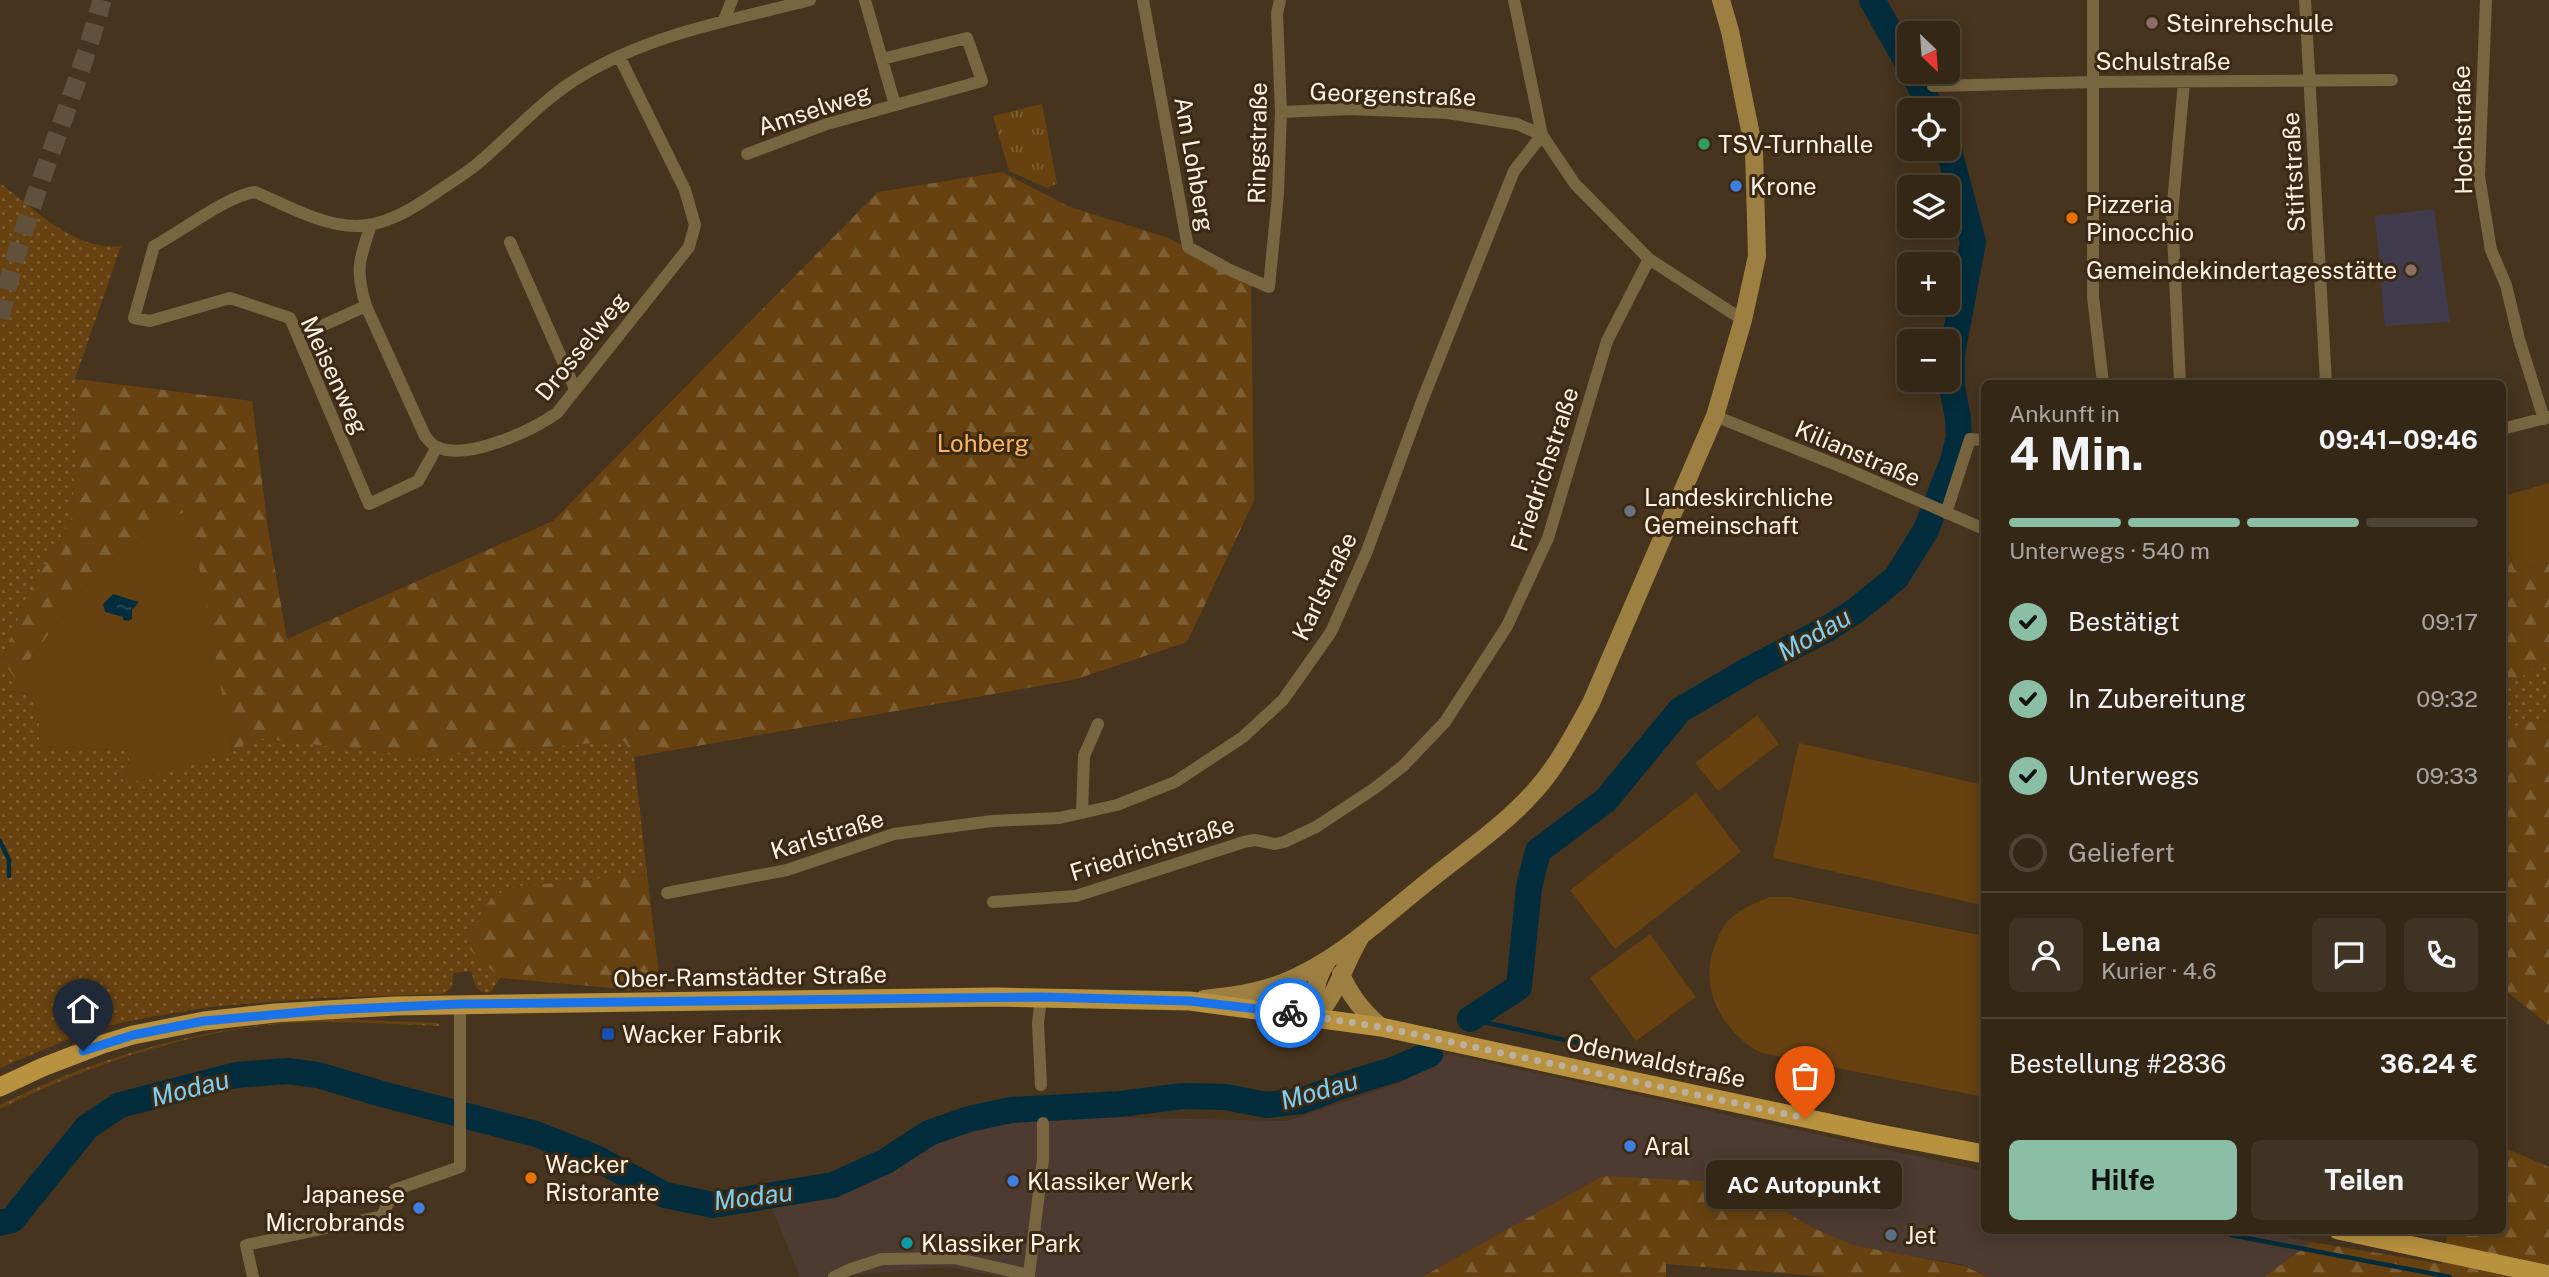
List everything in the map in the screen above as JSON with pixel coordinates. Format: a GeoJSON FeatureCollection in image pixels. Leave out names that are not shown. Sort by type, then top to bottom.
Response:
{"type":"FeatureCollection","features":[{"type":"Feature","properties":{"kind":"main road","name":"Ober-Ramstädter Straße"},"geometry":{"type":"LineString","coordinates":[[1190,1001],[1252,993],[1301,974],[1331,957],[1504,821],[1534,792],[1555,765],[1591,703],[1715,416],[1743,320],[1757,256],[1754,150],[1730,31],[1721,0]]}},
{"type":"Feature","properties":{"kind":"main road","name":"Ober-Ramstädter Straße"},"geometry":{"type":"LineString","coordinates":[[1316,1016],[1334,996],[1341,974],[1364,932]]}},
{"type":"Feature","properties":{"kind":"main road","name":"Ober-Ramstädter Straße"},"geometry":{"type":"LineString","coordinates":[[1316,1016],[1315,985],[1331,957]]}},
{"type":"Feature","properties":{"kind":"main road"},"geometry":{"type":"LineString","coordinates":[[1341,974],[1359,1006],[1381,1027]]}},
{"type":"Feature","properties":{"kind":"main road","name":"Ober-Ramstädter Straße"},"geometry":{"type":"LineString","coordinates":[[0,1087],[103,1044],[167,1027],[326,1010],[460,1004],[1041,997],[1190,1001],[1316,1016]]}},
{"type":"Feature","properties":{"kind":"main road","name":"Odenwaldstraße"},"geometry":{"type":"LineString","coordinates":[[1316,1016],[1381,1027],[1981,1153]]}},
{"type":"Feature","properties":{"kind":"main road"},"geometry":{"type":"LineString","coordinates":[[0,1074],[52,1051],[103,1044]]}},
{"type":"Feature","properties":{"kind":"main road"},"geometry":{"type":"LineString","coordinates":[[2357,1234],[2549,1275]]}},
{"type":"Feature","properties":{"kind":"street"},"geometry":{"type":"LineString","coordinates":[[724,20],[732,0]]}},
{"type":"Feature","properties":{"kind":"street"},"geometry":{"type":"LineString","coordinates":[[437,447],[425,436],[366,306],[359,276],[359,261],[371,225],[426,200],[476,165],[550,98],[582,75],[619,55],[724,20],[810,0]]}},
{"type":"Feature","properties":{"kind":"street","name":"Amselweg"},"geometry":{"type":"LineString","coordinates":[[865,0],[895,105]]}},
{"type":"Feature","properties":{"kind":"street","name":"Am Lohberg"},"geometry":{"type":"LineString","coordinates":[[1143,0],[1188,247],[1269,287]]}},
{"type":"Feature","properties":{"kind":"street","name":"Ringstraße"},"geometry":{"type":"LineString","coordinates":[[1269,287],[1278,194],[1281,112],[1277,13],[1280,0]]}},
{"type":"Feature","properties":{"kind":"street"},"geometry":{"type":"LineString","coordinates":[[1514,0],[1542,135],[1575,184],[1649,259],[1743,320]]}},
{"type":"Feature","properties":{"kind":"street"},"geometry":{"type":"LineString","coordinates":[[2093,0],[2093,297],[2103,380]]}},
{"type":"Feature","properties":{"kind":"street","name":"Stiftstraße"},"geometry":{"type":"LineString","coordinates":[[2305,0],[2326,380]]}},
{"type":"Feature","properties":{"kind":"street","name":"Hochstraße"},"geometry":{"type":"LineString","coordinates":[[2486,0],[2479,176],[2491,250],[2506,285],[2519,339],[2547,418]]}},
{"type":"Feature","properties":{"kind":"street","name":"Amselweg"},"geometry":{"type":"LineString","coordinates":[[747,154],[827,124],[982,81],[967,38],[882,58]]}},
{"type":"Feature","properties":{"kind":"street","name":"Drosselweg"},"geometry":{"type":"LineString","coordinates":[[437,447],[475,449],[544,422],[557,413],[689,247],[695,225],[685,190],[619,55]]}},
{"type":"Feature","properties":{"kind":"street","name":"Schulstraße"},"geometry":{"type":"LineString","coordinates":[[1933,86],[2392,80]]}},
{"type":"Feature","properties":{"kind":"street"},"geometry":{"type":"LineString","coordinates":[[2180,380],[2172,214],[2184,82]]}},
{"type":"Feature","properties":{"kind":"street","name":"Georgenstraße"},"geometry":{"type":"LineString","coordinates":[[1281,112],[1349,109],[1448,113],[1517,124],[1542,135]]}},
{"type":"Feature","properties":{"kind":"street","name":"Karlstraße"},"geometry":{"type":"LineString","coordinates":[[667,893],[788,870],[894,834],[992,821],[1059,818],[1117,805],[1175,782],[1243,737],[1283,700],[1331,632],[1367,551],[1422,401],[1514,171],[1542,135]]}},
{"type":"Feature","properties":{"kind":"street","name":"Meisenweg"},"geometry":{"type":"LineString","coordinates":[[371,225],[340,224],[256,192],[244,195],[154,246],[134,318],[150,321],[230,298],[290,318],[369,504],[418,481],[437,447]]}},
{"type":"Feature","properties":{"kind":"street"},"geometry":{"type":"LineString","coordinates":[[510,242],[575,389]]}},
{"type":"Feature","properties":{"kind":"street","name":"Friedrichstraße"},"geometry":{"type":"LineString","coordinates":[[993,902],[1076,896],[1244,842],[1284,842],[1347,808],[1403,766],[1445,722],[1507,626],[1548,538],[1607,341],[1649,259]]}},
{"type":"Feature","properties":{"kind":"street"},"geometry":{"type":"LineString","coordinates":[[299,336],[366,306]]}},
{"type":"Feature","properties":{"kind":"street","name":"Kilianstraße"},"geometry":{"type":"LineString","coordinates":[[1715,416],[1849,470],[1981,528]]}},
{"type":"Feature","properties":{"kind":"street"},"geometry":{"type":"LineString","coordinates":[[2506,428],[2547,418]]}},
{"type":"Feature","properties":{"kind":"street"},"geometry":{"type":"LineString","coordinates":[[1946,513],[1970,439],[1981,440]]}},
{"type":"Feature","properties":{"kind":"street"},"geometry":{"type":"LineString","coordinates":[[1082,813],[1084,756],[1098,724]]}},
{"type":"Feature","properties":{"kind":"street"},"geometry":{"type":"LineString","coordinates":[[1041,997],[1038,1023],[1041,1085]]}},
{"type":"Feature","properties":{"kind":"street"},"geometry":{"type":"LineString","coordinates":[[253,1277],[246,1245],[382,1216],[394,1190],[460,1167],[460,1004]]}},
{"type":"Feature","properties":{"kind":"street"},"geometry":{"type":"LineString","coordinates":[[834,1277],[882,1259],[954,1258],[1029,1275],[1043,1159],[1043,1123]]}},
{"type":"Feature","properties":{"kind":"shaded area","name":"Gemeindekindertagesstätte"},"geometry":{"type":"Polygon","coordinates":[[[2434,209],[2450,322],[2385,326],[2375,216],[2434,209]]]}},
{"type":"Feature","properties":{"kind":"shaded area"},"geometry":{"type":"Polygon","coordinates":[[[1449,1054],[1981,1170],[1981,1234],[2275,1234],[2312,1242],[2264,1277],[1988,1277],[1964,1265],[1852,1246],[1809,1226],[1603,1176],[1422,1277],[1000,1277],[949,1267],[847,1277],[800,1277],[771,1205],[831,1192],[893,1166],[942,1134],[1058,1116],[1287,1121],[1400,1083],[1449,1054]]]}},
{"type":"Feature","properties":{"kind":"green space"},"geometry":{"type":"Polygon","coordinates":[[[1042,104],[1057,184],[1047,188],[1009,171],[993,116],[1042,104]]]}},
{"type":"Feature","properties":{"kind":"green space","name":"Lohberg"},"geometry":{"type":"Polygon","coordinates":[[[1002,172],[1070,207],[1169,238],[1251,283],[1254,501],[1187,642],[1073,680],[634,757],[624,741],[419,756],[255,738],[232,751],[188,510],[153,530],[99,569],[15,678],[2,661],[30,588],[57,547],[72,516],[76,454],[75,379],[252,401],[268,529],[287,639],[553,521],[878,192],[1002,172]]]}},
{"type":"Feature","properties":{"kind":"green space"},"geometry":{"type":"Polygon","coordinates":[[[0,183],[41,216],[72,235],[104,246],[121,246],[75,379],[76,454],[72,516],[57,547],[30,588],[2,661],[15,678],[9,692],[20,692],[33,702],[38,718],[40,746],[132,751],[122,785],[232,751],[255,738],[419,756],[624,741],[634,757],[647,874],[512,887],[491,898],[469,932],[469,949],[500,978],[491,992],[479,990],[471,971],[453,973],[452,987],[443,994],[318,998],[209,1007],[92,1029],[0,1068],[0,183]]]}},
{"type":"Feature","properties":{"kind":"green space"},"geometry":{"type":"Polygon","coordinates":[[[2549,483],[2549,563],[2515,570],[2506,544],[2506,495],[2549,483]]]}},
{"type":"Feature","properties":{"kind":"green space"},"geometry":{"type":"Polygon","coordinates":[[[189,509],[232,751],[122,786],[132,751],[40,746],[38,718],[33,701],[19,692],[8,692],[15,678],[99,569],[153,530],[189,509]]]}},
{"type":"Feature","properties":{"kind":"green space"},"geometry":{"type":"Polygon","coordinates":[[[2506,546],[2515,570],[2549,563],[2549,655],[2506,689],[2506,546]]]}},
{"type":"Feature","properties":{"kind":"green space"},"geometry":{"type":"Polygon","coordinates":[[[2549,655],[2549,722],[2546,717],[2506,729],[2506,689],[2549,655]]]}},
{"type":"Feature","properties":{"kind":"green space"},"geometry":{"type":"Polygon","coordinates":[[[1757,715],[1779,744],[1718,791],[1695,763],[1757,715]]]}},
{"type":"Feature","properties":{"kind":"green space"},"geometry":{"type":"Polygon","coordinates":[[[2546,717],[2549,722],[2549,1025],[2506,991],[2506,729],[2546,717]]]}},
{"type":"Feature","properties":{"kind":"green space"},"geometry":{"type":"Polygon","coordinates":[[[1799,743],[1981,784],[1981,905],[1773,858],[1799,743]]]}},
{"type":"Feature","properties":{"kind":"green space"},"geometry":{"type":"Polygon","coordinates":[[[1696,793],[1741,852],[1615,949],[1570,890],[1696,793]]]}},
{"type":"Feature","properties":{"kind":"green space"},"geometry":{"type":"Polygon","coordinates":[[[647,874],[661,991],[500,978],[469,949],[469,932],[491,898],[512,887],[647,874]]]}},
{"type":"Feature","properties":{"kind":"green space"},"geometry":{"type":"Polygon","coordinates":[[[1770,897],[1789,897],[1981,935],[1981,1096],[1762,1053],[1747,1044],[1724,1020],[1716,1006],[1709,973],[1711,957],[1720,934],[1729,919],[1745,908],[1770,897]]]}},
{"type":"Feature","properties":{"kind":"green space"},"geometry":{"type":"Polygon","coordinates":[[[1650,934],[1696,997],[1636,1041],[1590,978],[1650,934]]]}},
{"type":"Feature","properties":{"kind":"green space"},"geometry":{"type":"Polygon","coordinates":[[[337,1019],[439,1023],[439,1026],[309,1022],[215,1033],[104,1064],[0,1109],[0,1105],[40,1086],[122,1056],[164,1044],[206,1034],[249,1027],[293,1022],[337,1019]]]}},
{"type":"Feature","properties":{"kind":"green space"},"geometry":{"type":"Polygon","coordinates":[[[2506,1148],[2549,1167],[2549,1277],[2264,1277],[2312,1242],[2442,1264],[2447,1234],[2506,1234],[2506,1148]]]}},
{"type":"Feature","properties":{"kind":"green space"},"geometry":{"type":"Polygon","coordinates":[[[1603,1176],[1740,1183],[1809,1226],[1852,1245],[1964,1266],[1988,1277],[1830,1277],[1666,1264],[1666,1277],[1422,1277],[1603,1176]]]}},
{"type":"Feature","properties":{"kind":"water"},"geometry":{"type":"Polygon","coordinates":[[[113,594],[139,602],[132,610],[132,619],[123,620],[123,617],[105,612],[103,604],[113,594]]]}},
{"type":"Feature","properties":{"kind":"waterway","name":"Modau"},"geometry":{"type":"LineString","coordinates":[[1872,0],[1897,44]]}},
{"type":"Feature","properties":{"kind":"waterway","name":"Modau"},"geometry":{"type":"LineString","coordinates":[[1919,84],[1926,98]]}},
{"type":"Feature","properties":{"kind":"waterway","name":"Modau"},"geometry":{"type":"LineString","coordinates":[[1470,1019],[1519,987],[1529,887],[1538,851],[1606,800],[1680,710],[1855,611],[1896,578],[1926,530],[1953,461],[1959,437],[1952,387],[1952,354],[1973,242],[1952,161]]}},
{"type":"Feature","properties":{"kind":"waterway"},"geometry":{"type":"LineString","coordinates":[[0,841],[9,860],[9,876]]}},
{"type":"Feature","properties":{"kind":"waterway"},"geometry":{"type":"LineString","coordinates":[[1470,1019],[1601,1048]]}},
{"type":"Feature","properties":{"kind":"waterway","name":"Modau"},"geometry":{"type":"LineString","coordinates":[[0,1223],[12,1220],[87,1127],[120,1105],[236,1075],[287,1071],[318,1075],[536,1134],[594,1157],[665,1195],[713,1205],[833,1185],[886,1161],[929,1133],[969,1119],[1011,1110],[1120,1104],[1183,1096],[1226,1097],[1266,1105],[1301,1101],[1396,1069],[1430,1054]]}},
{"type":"Feature","properties":{"kind":"waterway"},"geometry":{"type":"LineString","coordinates":[[2231,1235],[2450,1277]]}},
{"type":"Feature","properties":{"kind":"tunnel"},"geometry":{"type":"LineString","coordinates":[[0,318],[22,238],[102,0]]}},
{"type":"Feature","properties":{"kind":"way so far"},"geometry":{"type":"LineString","coordinates":[[1290,1013],[1381,1027],[1805,1118]]}},
{"type":"Feature","properties":{"kind":"place","name":"Steinrehschule"},"geometry":{"type":"Point","coordinates":[2152,23]}},
{"type":"Feature","properties":{"kind":"place","name":"TSV-Turnhalle"},"geometry":{"type":"Point","coordinates":[1704,144]}},
{"type":"Feature","properties":{"kind":"place","name":"Krone"},"geometry":{"type":"Point","coordinates":[1736,186]}},
{"type":"Feature","properties":{"kind":"place","name":"Pizzeria Pinocchio"},"geometry":{"type":"Point","coordinates":[2072,218]}},
{"type":"Feature","properties":{"kind":"place","name":"Gemeindekindertagesstätte"},"geometry":{"type":"Point","coordinates":[2411,270]}},
{"type":"Feature","properties":{"kind":"place","name":"Landeskirchliche Gemeinschaft"},"geometry":{"type":"Point","coordinates":[1630,511]}},
{"type":"Feature","properties":{"kind":"place","name":"Wacker Fabrik"},"geometry":{"type":"Point","coordinates":[608,1034]}},
{"type":"Feature","properties":{"kind":"place","name":"AC Autopunkt"},"geometry":{"type":"Point","coordinates":[1805,1118]}},
{"type":"Feature","properties":{"kind":"place","name":"Aral"},"geometry":{"type":"Point","coordinates":[1630,1146]}},
{"type":"Feature","properties":{"kind":"place","name":"Wacker Ristorante"},"geometry":{"type":"Point","coordinates":[531,1178]}},
{"type":"Feature","properties":{"kind":"place","name":"Klassiker Werk"},"geometry":{"type":"Point","coordinates":[1013,1181]}},
{"type":"Feature","properties":{"kind":"place","name":"Japanese Microbrands"},"geometry":{"type":"Point","coordinates":[419,1208]}},
{"type":"Feature","properties":{"kind":"place","name":"Jet"},"geometry":{"type":"Point","coordinates":[1891,1235]}},
{"type":"Feature","properties":{"kind":"place","name":"Klassiker Park"},"geometry":{"type":"Point","coordinates":[907,1243]}},
{"type":"Feature","properties":{"kind":"route"},"geometry":{"type":"LineString","coordinates":[[83,1051],[133,1035],[204,1021],[275,1013],[460,1004],[1041,997],[1190,1001],[1290,1013]]}}]}
